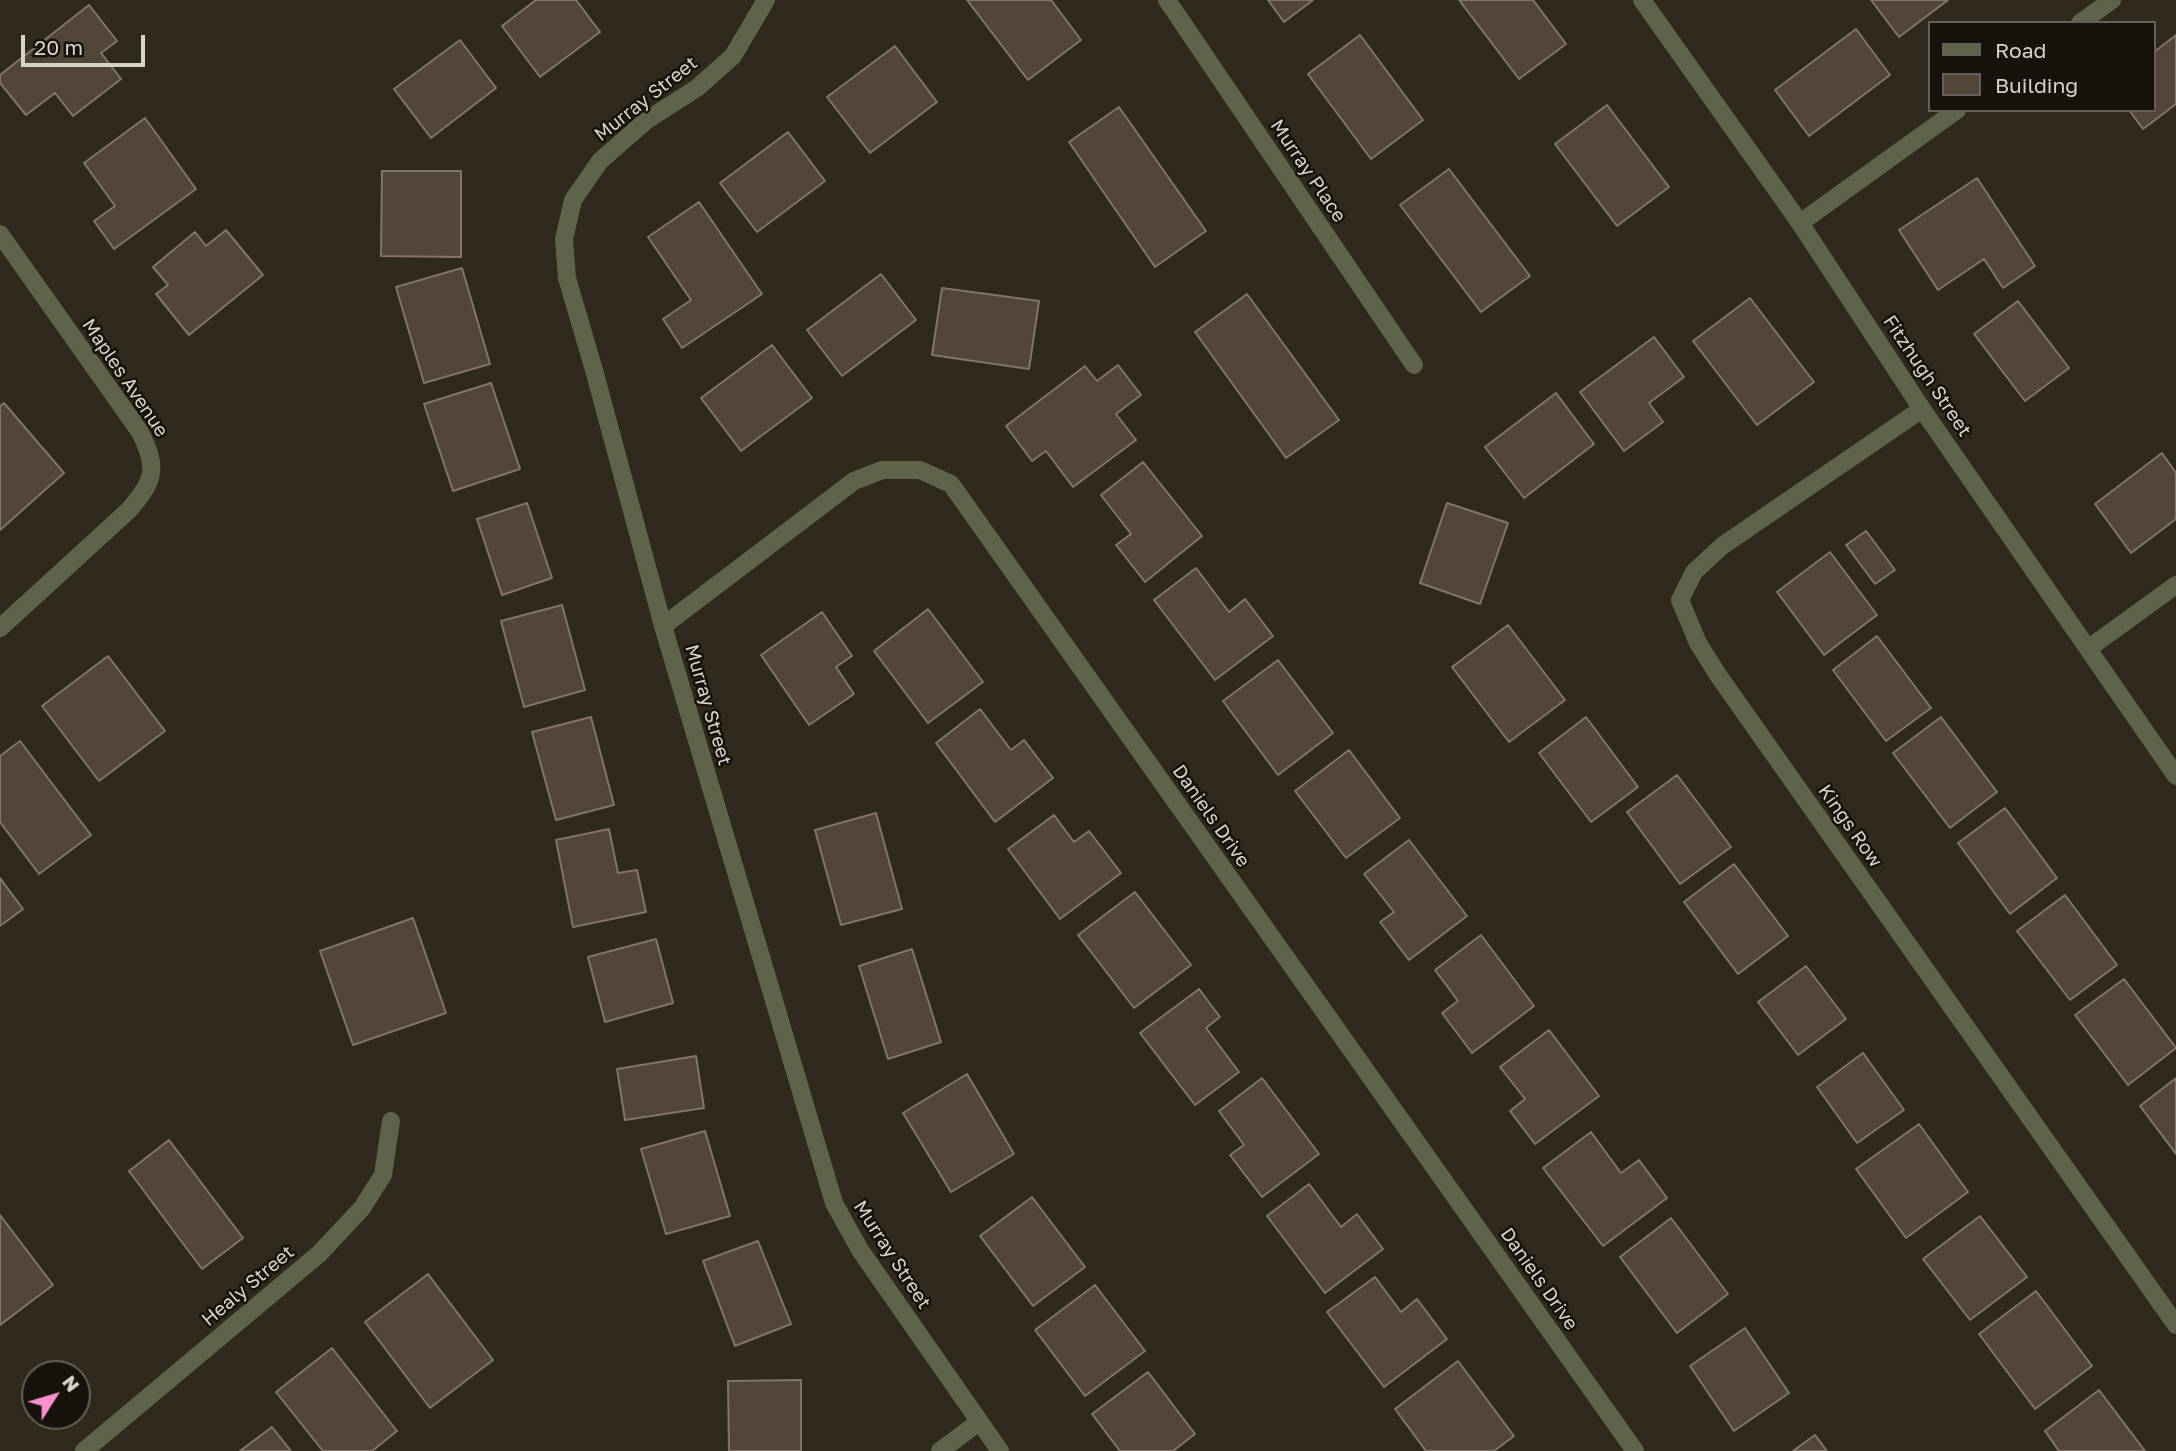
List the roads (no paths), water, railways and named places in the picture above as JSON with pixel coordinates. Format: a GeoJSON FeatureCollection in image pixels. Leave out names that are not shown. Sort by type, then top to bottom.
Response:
{"type":"FeatureCollection","features":[{"type":"Feature","properties":{"kind":"street","name":"Murray Street"},"geometry":{"type":"LineString","coordinates":[[766,0],[733,56],[697,88],[647,120],[600,161],[573,200],[564,239],[567,278],[663,626],[834,1203],[860,1251],[1000,1451]]}},
{"type":"Feature","properties":{"kind":"street","name":"Murray Place"},"geometry":{"type":"LineString","coordinates":[[1167,0],[1414,365]]}},
{"type":"Feature","properties":{"kind":"street","name":"Fitzhugh Street"},"geometry":{"type":"LineString","coordinates":[[1642,0],[1800,223],[1922,409],[2176,776]]}},
{"type":"Feature","properties":{"kind":"street"},"geometry":{"type":"LineString","coordinates":[[2083,21],[2112,0]]}},
{"type":"Feature","properties":{"kind":"street"},"geometry":{"type":"LineString","coordinates":[[1800,223],[1954,112]]}},
{"type":"Feature","properties":{"kind":"street","name":"Maples Avenue"},"geometry":{"type":"LineString","coordinates":[[0,234],[140,432],[150,453],[151,473],[147,489],[129,510],[0,628]]}},
{"type":"Feature","properties":{"kind":"street","name":"Kings Row"},"geometry":{"type":"LineString","coordinates":[[1922,409],[1721,546],[1694,572],[1680,600],[1698,643],[1718,675],[2176,1325]]}},
{"type":"Feature","properties":{"kind":"street","name":"Daniels Drive"},"geometry":{"type":"LineString","coordinates":[[663,626],[854,481],[882,470],[920,470],[951,484],[1635,1451]]}},
{"type":"Feature","properties":{"kind":"street"},"geometry":{"type":"LineString","coordinates":[[2089,648],[2176,585]]}},
{"type":"Feature","properties":{"kind":"street","name":"Healy Street"},"geometry":{"type":"LineString","coordinates":[[84,1451],[318,1254],[362,1208],[383,1175],[391,1121]]}},
{"type":"Feature","properties":{"kind":"street"},"geometry":{"type":"LineString","coordinates":[[940,1451],[979,1422]]}}]}
